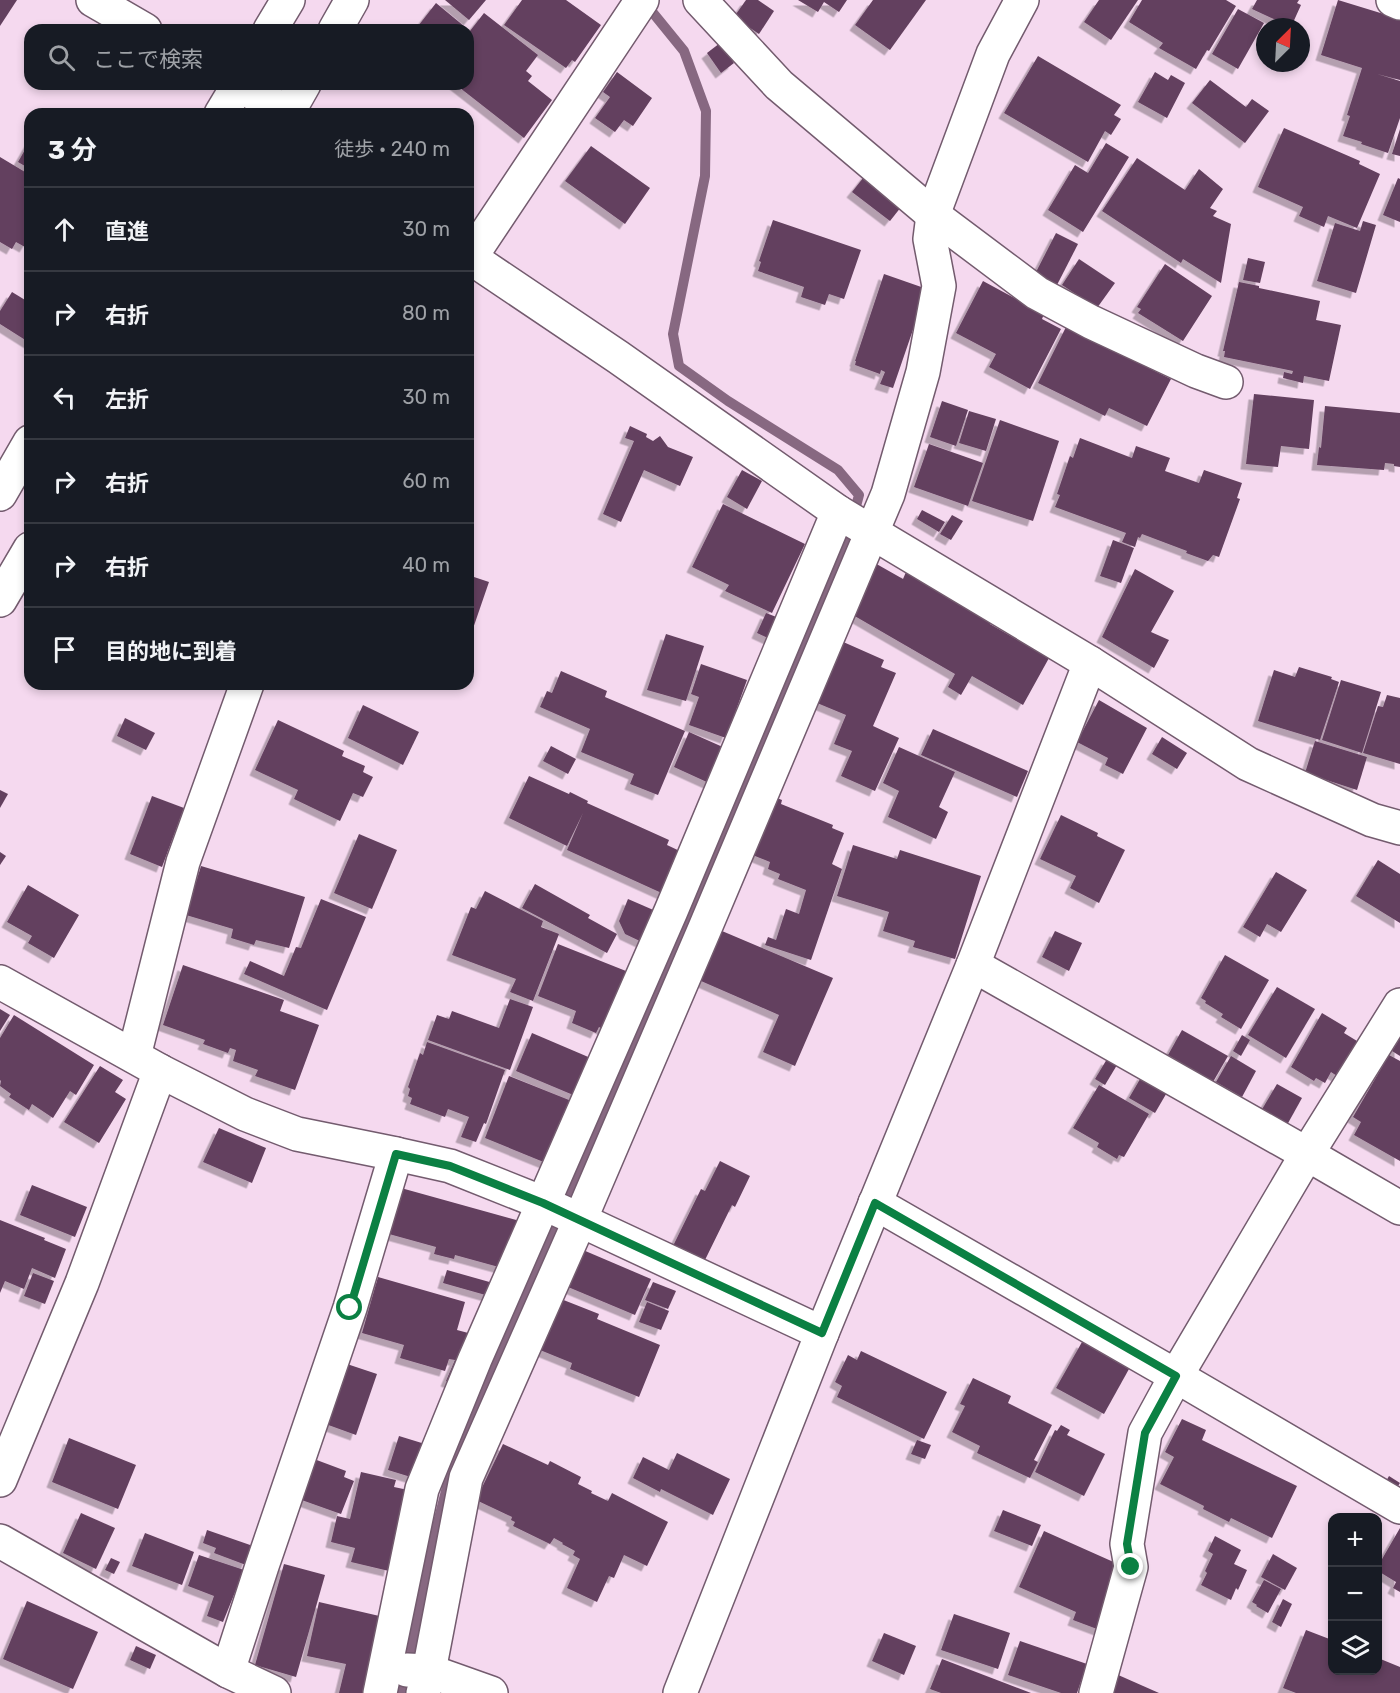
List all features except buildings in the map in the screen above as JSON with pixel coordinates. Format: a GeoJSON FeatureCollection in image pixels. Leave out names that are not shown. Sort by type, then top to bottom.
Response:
{"type":"FeatureCollection","features":[{"type":"Feature","properties":{"kind":"main road"},"geometry":{"type":"LineString","coordinates":[[93,0],[135,24]]}},
{"type":"Feature","properties":{"kind":"main road"},"geometry":{"type":"LineString","coordinates":[[274,24],[288,0]]}},
{"type":"Feature","properties":{"kind":"main road"},"geometry":{"type":"LineString","coordinates":[[338,24],[352,0]]}},
{"type":"Feature","properties":{"kind":"main road"},"geometry":{"type":"LineString","coordinates":[[474,251],[642,0]]}},
{"type":"Feature","properties":{"kind":"main road"},"geometry":{"type":"LineString","coordinates":[[700,0],[779,85],[933,215],[1037,293],[1091,322],[1226,382]]}},
{"type":"Feature","properties":{"kind":"main road"},"geometry":{"type":"LineString","coordinates":[[426,1682],[466,1478],[580,1220],[888,494],[923,372],[939,286],[930,238],[933,215],[993,54],[1022,0]]}},
{"type":"Feature","properties":{"kind":"main road"},"geometry":{"type":"LineString","coordinates":[[1393,0],[1400,3]]}},
{"type":"Feature","properties":{"kind":"main road"},"geometry":{"type":"LineString","coordinates":[[224,108],[235,90]]}},
{"type":"Feature","properties":{"kind":"main road"},"geometry":{"type":"LineString","coordinates":[[248,90],[279,108]]}},
{"type":"Feature","properties":{"kind":"main road"},"geometry":{"type":"LineString","coordinates":[[291,108],[301,90]]}},
{"type":"Feature","properties":{"kind":"main road"},"geometry":{"type":"LineString","coordinates":[[474,261],[628,364],[838,512],[1090,663],[1248,764],[1372,820],[1400,828]]}},
{"type":"Feature","properties":{"kind":"main road"},"geometry":{"type":"LineString","coordinates":[[0,494],[24,452]]}},
{"type":"Feature","properties":{"kind":"main road"},"geometry":{"type":"LineString","coordinates":[[491,1693],[426,1682],[383,1681],[422,1489],[543,1203],[671,911],[838,512]]}},
{"type":"Feature","properties":{"kind":"main road"},"geometry":{"type":"LineString","coordinates":[[0,600],[24,559]]}},
{"type":"Feature","properties":{"kind":"main road"},"geometry":{"type":"LineString","coordinates":[[680,1693],[822,1333],[973,964],[1090,663]]}},
{"type":"Feature","properties":{"kind":"main road"},"geometry":{"type":"LineString","coordinates":[[0,1480],[82,1283],[147,1063],[183,862],[245,690]]}},
{"type":"Feature","properties":{"kind":"main road"},"geometry":{"type":"LineString","coordinates":[[973,964],[1400,1208]]}},
{"type":"Feature","properties":{"kind":"main road"},"geometry":{"type":"LineString","coordinates":[[0,982],[244,1114],[297,1134],[450,1166],[543,1203],[822,1333]]}},
{"type":"Feature","properties":{"kind":"main road"},"geometry":{"type":"LineString","coordinates":[[1096,1693],[1131,1567],[1127,1544],[1145,1433],[1176,1376],[1308,1154],[1400,1005]]}},
{"type":"Feature","properties":{"kind":"main road"},"geometry":{"type":"LineString","coordinates":[[228,1671],[261,1566],[350,1308],[396,1154]]}},
{"type":"Feature","properties":{"kind":"main road"},"geometry":{"type":"LineString","coordinates":[[875,1203],[1400,1507]]}},
{"type":"Feature","properties":{"kind":"main road"},"geometry":{"type":"LineString","coordinates":[[0,1541],[228,1671],[274,1693]]}},
{"type":"Feature","properties":{"kind":"waterway"},"geometry":{"type":"LineString","coordinates":[[402,1693],[432,1546],[450,1475],[496,1357],[677,947],[845,547],[859,495],[838,470],[728,401],[679,366],[673,334],[705,176],[706,111],[684,51],[645,3]]}},
{"type":"Feature","properties":{"kind":"route"},"geometry":{"type":"LineString","coordinates":[[350,1308],[396,1154],[450,1166],[543,1203],[822,1333],[875,1203],[1176,1376],[1145,1433],[1127,1544],[1131,1567]]}}]}
